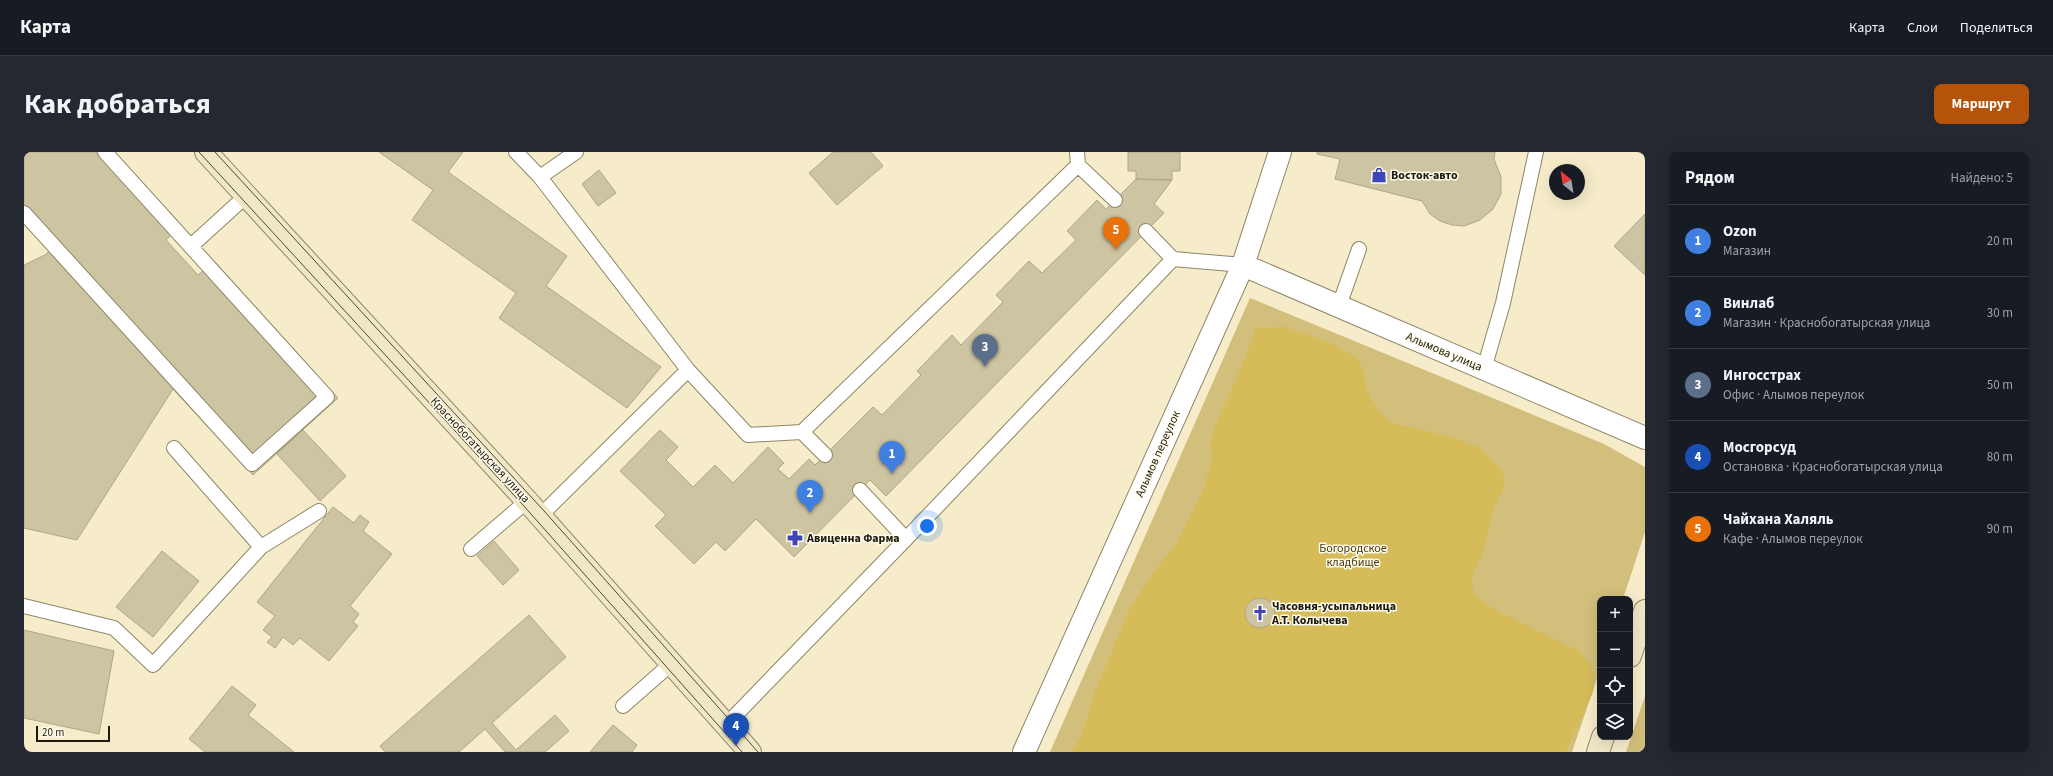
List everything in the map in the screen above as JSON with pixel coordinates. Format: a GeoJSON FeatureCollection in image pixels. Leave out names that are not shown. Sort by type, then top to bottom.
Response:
{"type":"FeatureCollection","features":[{"type":"Feature","properties":{"kind":"main road","name":"Краснобогатырская улица"},"geometry":{"type":"LineString","coordinates":[[206,152],[534,508],[750,752]]}},
{"type":"Feature","properties":{"kind":"main road"},"geometry":{"type":"LineString","coordinates":[[1633,647],[1645,611]]}},
{"type":"Feature","properties":{"kind":"main road"},"geometry":{"type":"LineString","coordinates":[[1598,752],[1602,740]]}},
{"type":"Feature","properties":{"kind":"street","name":"Алымов переулок"},"geometry":{"type":"LineString","coordinates":[[1024,752],[1243,265],[1280,152]]}},
{"type":"Feature","properties":{"kind":"street","name":"Алымова улица"},"geometry":{"type":"LineString","coordinates":[[1243,265],[1645,438]]}},
{"type":"Feature","properties":{"kind":"lane"},"geometry":{"type":"LineString","coordinates":[[24,213],[252,464],[327,396],[105,152]]}},
{"type":"Feature","properties":{"kind":"lane"},"geometry":{"type":"LineString","coordinates":[[516,152],[540,178],[688,370],[748,435],[802,432],[1078,158],[1115,200]]}},
{"type":"Feature","properties":{"kind":"lane"},"geometry":{"type":"LineString","coordinates":[[540,178],[576,152]]}},
{"type":"Feature","properties":{"kind":"lane"},"geometry":{"type":"LineString","coordinates":[[1484,369],[1503,303],[1536,152]]}},
{"type":"Feature","properties":{"kind":"lane"},"geometry":{"type":"LineString","coordinates":[[190,246],[246,196]]}},
{"type":"Feature","properties":{"kind":"lane"},"geometry":{"type":"LineString","coordinates":[[1146,231],[1173,260],[1243,265]]}},
{"type":"Feature","properties":{"kind":"lane"},"geometry":{"type":"LineString","coordinates":[[1339,306],[1359,249]]}},
{"type":"Feature","properties":{"kind":"lane"},"geometry":{"type":"LineString","coordinates":[[726,725],[1173,260]]}},
{"type":"Feature","properties":{"kind":"lane"},"geometry":{"type":"LineString","coordinates":[[471,549],[534,508],[688,370]]}},
{"type":"Feature","properties":{"kind":"lane"},"geometry":{"type":"LineString","coordinates":[[802,432],[825,456]]}},
{"type":"Feature","properties":{"kind":"lane"},"geometry":{"type":"LineString","coordinates":[[174,448],[261,547]]}},
{"type":"Feature","properties":{"kind":"lane"},"geometry":{"type":"LineString","coordinates":[[860,490],[906,539]]}},
{"type":"Feature","properties":{"kind":"lane"},"geometry":{"type":"LineString","coordinates":[[24,606],[114,628],[153,665],[261,547],[319,510]]}},
{"type":"Feature","properties":{"kind":"lane"},"geometry":{"type":"LineString","coordinates":[[622,706],[672,663]]}},
{"type":"Feature","properties":{"kind":"green space","name":"Богородское кладбище"},"geometry":{"type":"Polygon","coordinates":[[[1250,298],[1604,444],[1645,467],[1645,532],[1624,596],[1597,596],[1597,679],[1572,752],[1050,752],[1250,298]]]}},
{"type":"Feature","properties":{"kind":"green space","name":"Богородское кладбище"},"geometry":{"type":"Polygon","coordinates":[[[1285,327],[1329,342],[1356,357],[1364,370],[1365,385],[1372,399],[1381,414],[1393,423],[1453,437],[1481,449],[1502,470],[1505,485],[1492,513],[1484,549],[1472,577],[1473,593],[1484,603],[1498,611],[1579,651],[1589,663],[1595,676],[1593,692],[1566,752],[1072,752],[1082,735],[1095,692],[1130,608],[1156,569],[1175,546],[1204,488],[1212,458],[1211,442],[1214,428],[1246,357],[1255,328],[1285,327]]]}},
{"type":"Feature","properties":{"kind":"green space"},"geometry":{"type":"Polygon","coordinates":[[[1645,696],[1645,752],[1626,752],[1630,740],[1633,740],[1633,731],[1645,696]]]}},
{"type":"Feature","properties":{"kind":"building"},"geometry":{"type":"Polygon","coordinates":[[[24,152],[114,152],[181,226],[166,240],[198,275],[214,261],[338,398],[253,475],[173,389],[77,540],[24,528],[24,265],[45,255],[51,249],[24,220],[24,152]]]}},
{"type":"Feature","properties":{"kind":"building"},"geometry":{"type":"Polygon","coordinates":[[[379,152],[463,152],[448,172],[567,256],[546,286],[661,367],[627,408],[499,318],[516,293],[412,220],[433,190],[379,152]]]}},
{"type":"Feature","properties":{"kind":"building"},"geometry":{"type":"Polygon","coordinates":[[[833,152],[871,152],[883,166],[837,205],[809,173],[833,152]]]}},
{"type":"Feature","properties":{"kind":"building"},"geometry":{"type":"Polygon","coordinates":[[[1128,152],[1180,152],[1180,171],[1172,171],[1172,180],[1136,179],[1136,171],[1128,171],[1128,152]]]}},
{"type":"Feature","properties":{"kind":"building"},"geometry":{"type":"Polygon","coordinates":[[[1317,152],[1495,152],[1494,159],[1501,177],[1501,194],[1493,209],[1480,220],[1464,226],[1452,225],[1440,221],[1430,214],[1422,201],[1335,179],[1340,159],[1317,154],[1317,152]]]}},
{"type":"Feature","properties":{"kind":"building"},"geometry":{"type":"Polygon","coordinates":[[[599,170],[616,193],[598,206],[582,184],[599,170]]]}},
{"type":"Feature","properties":{"kind":"building"},"geometry":{"type":"Polygon","coordinates":[[[1136,179],[1172,180],[1154,204],[1164,213],[886,496],[870,480],[794,557],[756,519],[725,551],[716,542],[694,564],[655,526],[666,515],[620,471],[660,430],[678,447],[666,460],[693,487],[715,465],[733,483],[768,447],[784,463],[778,469],[789,479],[809,459],[815,465],[873,407],[882,415],[921,375],[917,371],[952,335],[961,345],[1003,302],[996,295],[1029,261],[1042,273],[1076,240],[1067,231],[1097,200],[1106,209],[1136,179]]]}},
{"type":"Feature","properties":{"kind":"building"},"geometry":{"type":"Polygon","coordinates":[[[1645,214],[1645,275],[1614,246],[1645,214]]]}},
{"type":"Feature","properties":{"kind":"building"},"geometry":{"type":"Polygon","coordinates":[[[303,430],[346,476],[320,501],[277,454],[303,430]]]}},
{"type":"Feature","properties":{"kind":"building"},"geometry":{"type":"Polygon","coordinates":[[[333,507],[354,523],[360,515],[369,522],[363,531],[392,554],[350,606],[359,614],[353,622],[358,626],[329,661],[300,638],[293,645],[283,637],[275,648],[267,642],[272,637],[263,630],[275,616],[257,602],[333,507]]]}},
{"type":"Feature","properties":{"kind":"building"},"geometry":{"type":"Polygon","coordinates":[[[494,541],[519,570],[503,585],[477,556],[494,541]]]}},
{"type":"Feature","properties":{"kind":"building"},"geometry":{"type":"Polygon","coordinates":[[[162,551],[199,581],[153,637],[116,607],[162,551]]]}},
{"type":"Feature","properties":{"kind":"building","name":"Часовня-усыпальница А.Т. Колычева"},"geometry":{"type":"Polygon","coordinates":[[[1260,598],[1271,602],[1275,613],[1271,624],[1260,628],[1249,624],[1245,613],[1249,602],[1260,598]]]}},
{"type":"Feature","properties":{"kind":"building"},"geometry":{"type":"Polygon","coordinates":[[[529,615],[566,657],[492,723],[516,750],[555,715],[569,731],[545,752],[505,752],[485,729],[459,752],[385,752],[380,746],[529,615]]]}},
{"type":"Feature","properties":{"kind":"building"},"geometry":{"type":"Polygon","coordinates":[[[24,630],[114,651],[99,734],[24,718],[24,630]]]}},
{"type":"Feature","properties":{"kind":"building"},"geometry":{"type":"Polygon","coordinates":[[[232,686],[256,705],[248,715],[294,752],[205,752],[189,739],[232,686]]]}},
{"type":"Feature","properties":{"kind":"building"},"geometry":{"type":"Polygon","coordinates":[[[613,725],[637,745],[632,752],[590,752],[613,725]]]}},
{"type":"Feature","properties":{"kind":"tram line"},"geometry":{"type":"LineString","coordinates":[[199,152],[523,505],[742,752]]}},
{"type":"Feature","properties":{"kind":"tram line"},"geometry":{"type":"LineString","coordinates":[[215,152],[545,512],[758,752]]}},
{"type":"Feature","properties":{"kind":"place","name":"Восток-авто"},"geometry":{"type":"Point","coordinates":[1379,175]}},
{"type":"Feature","properties":{"kind":"place","name":"Чайхана Халяль"},"geometry":{"type":"Point","coordinates":[1116,250]}},
{"type":"Feature","properties":{"kind":"place","name":"Ингосстрах"},"geometry":{"type":"Point","coordinates":[985,367]}},
{"type":"Feature","properties":{"kind":"place","name":"Ozon"},"geometry":{"type":"Point","coordinates":[892,474]}},
{"type":"Feature","properties":{"kind":"place","name":"Винлаб"},"geometry":{"type":"Point","coordinates":[810,513]}},
{"type":"Feature","properties":{"kind":"place","name":"Авиценна Фарма"},"geometry":{"type":"Point","coordinates":[795,538]}},
{"type":"Feature","properties":{"kind":"place","name":"Часовня-усыпальница А.Т. Колычева"},"geometry":{"type":"Point","coordinates":[1260,613]}},
{"type":"Feature","properties":{"kind":"place","name":"Мосгорсуд"},"geometry":{"type":"Point","coordinates":[736,746]}}]}
